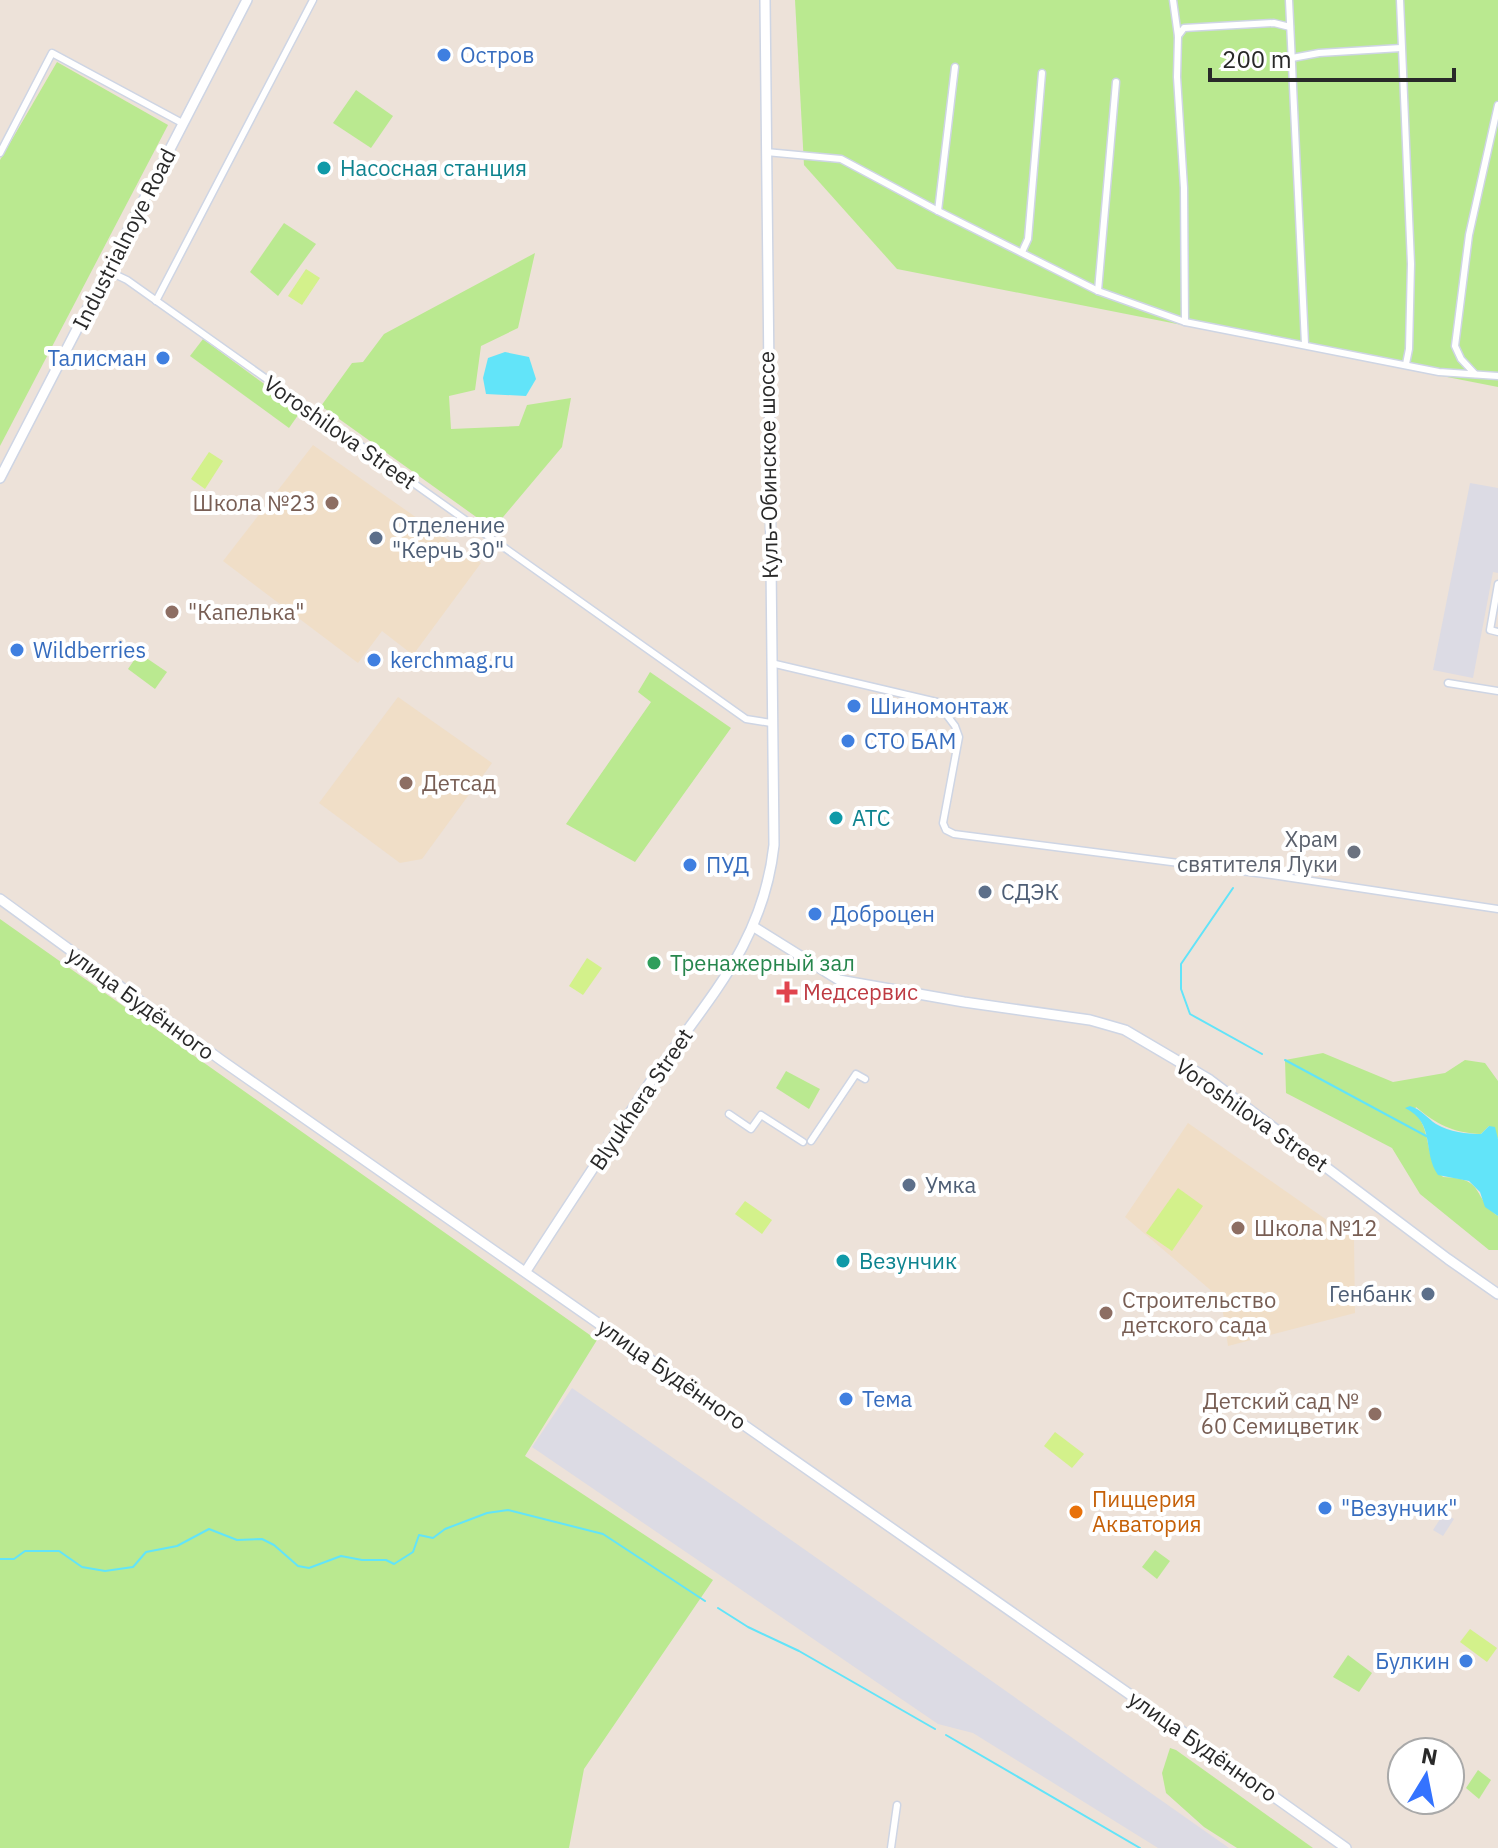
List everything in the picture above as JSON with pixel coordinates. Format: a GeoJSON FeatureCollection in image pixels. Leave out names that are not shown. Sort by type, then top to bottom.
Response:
{"type":"FeatureCollection","features":[{"type":"Feature","properties":{"kind":"main road","name":"Industrialnoye Road"},"geometry":{"type":"LineString","coordinates":[[0,478],[247,0]]}},
{"type":"Feature","properties":{"kind":"main road","name":"Куль-Обинское шоссе"},"geometry":{"type":"LineString","coordinates":[[754,927],[767,892],[774,845],[765,0]]}},
{"type":"Feature","properties":{"kind":"main road","name":"улица Будённого"},"geometry":{"type":"LineString","coordinates":[[0,899],[221,1060],[1346,1848]]}},
{"type":"Feature","properties":{"kind":"main road","name":"Blyukhera Street"},"geometry":{"type":"LineString","coordinates":[[526,1271],[754,927]]}},
{"type":"Feature","properties":{"kind":"main road","name":"Voroshilova Street"},"geometry":{"type":"LineString","coordinates":[[754,927],[839,980],[1090,1020],[1125,1030],[1210,1080],[1498,1294]]}},
{"type":"Feature","properties":{"kind":"street"},"geometry":{"type":"LineString","coordinates":[[156,301],[313,0]]}},
{"type":"Feature","properties":{"kind":"street"},"geometry":{"type":"LineString","coordinates":[[1173,0],[1178,36],[1177,77],[1184,188],[1185,322]]}},
{"type":"Feature","properties":{"kind":"street"},"geometry":{"type":"LineString","coordinates":[[1289,0],[1305,344]]}},
{"type":"Feature","properties":{"kind":"street"},"geometry":{"type":"LineString","coordinates":[[1400,0],[1411,264],[1406,364]]}},
{"type":"Feature","properties":{"kind":"street"},"geometry":{"type":"LineString","coordinates":[[1178,36],[1184,28],[1215,25],[1274,23],[1290,27]]}},
{"type":"Feature","properties":{"kind":"street"},"geometry":{"type":"LineString","coordinates":[[1292,58],[1319,53],[1401,48]]}},
{"type":"Feature","properties":{"kind":"street"},"geometry":{"type":"LineString","coordinates":[[0,153],[52,53],[184,124]]}},
{"type":"Feature","properties":{"kind":"street"},"geometry":{"type":"LineString","coordinates":[[938,211],[955,67]]}},
{"type":"Feature","properties":{"kind":"street"},"geometry":{"type":"LineString","coordinates":[[1022,252],[1028,239],[1042,73]]}},
{"type":"Feature","properties":{"kind":"street"},"geometry":{"type":"LineString","coordinates":[[1098,291],[1116,82]]}},
{"type":"Feature","properties":{"kind":"street"},"geometry":{"type":"LineString","coordinates":[[1475,374],[1461,359],[1455,346],[1469,235],[1498,105]]}},
{"type":"Feature","properties":{"kind":"street"},"geometry":{"type":"LineString","coordinates":[[766,152],[841,159],[1098,291],[1185,322],[1439,372],[1498,376]]}},
{"type":"Feature","properties":{"kind":"street","name":"Voroshilova Street"},"geometry":{"type":"LineString","coordinates":[[108,271],[156,301],[746,719],[771,723]]}},
{"type":"Feature","properties":{"kind":"street"},"geometry":{"type":"LineString","coordinates":[[1498,584],[1490,630],[1498,632]]}},
{"type":"Feature","properties":{"kind":"street"},"geometry":{"type":"LineString","coordinates":[[771,663],[937,702],[951,719],[959,737],[943,823],[946,830],[954,834],[1256,873],[1498,909]]}},
{"type":"Feature","properties":{"kind":"street"},"geometry":{"type":"LineString","coordinates":[[1448,683],[1498,691]]}},
{"type":"Feature","properties":{"kind":"street"},"geometry":{"type":"LineString","coordinates":[[729,1114],[751,1129],[761,1115],[807,1141],[856,1074],[865,1079]]}},
{"type":"Feature","properties":{"kind":"street"},"geometry":{"type":"LineString","coordinates":[[891,1848],[897,1805]]}},
{"type":"Feature","properties":{"kind":"shaded area","name":"Школа №23"},"geometry":{"type":"Polygon","coordinates":[[[313,445],[481,563],[413,655],[382,631],[358,663],[223,561],[313,445]]]}},
{"type":"Feature","properties":{"kind":"shaded area"},"geometry":{"type":"Polygon","coordinates":[[[1470,483],[1498,488],[1498,573],[1493,572],[1473,678],[1433,670],[1470,483]]]}},
{"type":"Feature","properties":{"kind":"shaded area","name":"Детсад"},"geometry":{"type":"Polygon","coordinates":[[[398,697],[492,763],[422,859],[400,863],[319,803],[398,697]]]}},
{"type":"Feature","properties":{"kind":"shaded area","name":"Школа №12"},"geometry":{"type":"Polygon","coordinates":[[[1188,1123],[1354,1239],[1355,1313],[1228,1346],[1221,1299],[1125,1217],[1188,1123]]]}},
{"type":"Feature","properties":{"kind":"shaded area"},"geometry":{"type":"Polygon","coordinates":[[[572,1388],[1229,1848],[1158,1848],[973,1733],[938,1724],[532,1447],[572,1388]]]}},
{"type":"Feature","properties":{"kind":"shaded area"},"geometry":{"type":"Polygon","coordinates":[[[1444,1513],[1454,1519],[1443,1536],[1433,1530],[1444,1513]]]}},
{"type":"Feature","properties":{"kind":"green space"},"geometry":{"type":"Polygon","coordinates":[[[795,0],[1498,0],[1498,387],[897,269],[804,165],[795,0]]]}},
{"type":"Feature","properties":{"kind":"green space"},"geometry":{"type":"Polygon","coordinates":[[[57,62],[168,125],[0,446],[0,160],[57,62]]]}},
{"type":"Feature","properties":{"kind":"green space"},"geometry":{"type":"Polygon","coordinates":[[[356,90],[393,116],[371,148],[333,123],[356,90]]]}},
{"type":"Feature","properties":{"kind":"green space"},"geometry":{"type":"Polygon","coordinates":[[[284,223],[316,244],[278,296],[250,272],[284,223]]]}},
{"type":"Feature","properties":{"kind":"green space"},"geometry":{"type":"Polygon","coordinates":[[[535,253],[518,328],[481,346],[475,390],[449,396],[451,429],[519,426],[527,405],[571,398],[562,447],[493,529],[321,406],[352,363],[363,362],[384,334],[535,253]]]}},
{"type":"Feature","properties":{"kind":"green space"},"geometry":{"type":"Polygon","coordinates":[[[306,269],[320,278],[302,305],[288,296],[306,269]]]}},
{"type":"Feature","properties":{"kind":"green space"},"geometry":{"type":"Polygon","coordinates":[[[203,339],[301,411],[289,428],[190,356],[203,339]]]}},
{"type":"Feature","properties":{"kind":"green space"},"geometry":{"type":"Polygon","coordinates":[[[209,452],[223,461],[205,489],[191,479],[209,452]]]}},
{"type":"Feature","properties":{"kind":"green space"},"geometry":{"type":"Polygon","coordinates":[[[139,653],[167,672],[155,689],[128,669],[139,653]]]}},
{"type":"Feature","properties":{"kind":"green space"},"geometry":{"type":"Polygon","coordinates":[[[650,672],[731,728],[635,862],[566,824],[651,702],[638,692],[650,672]]]}},
{"type":"Feature","properties":{"kind":"green space"},"geometry":{"type":"Polygon","coordinates":[[[0,919],[597,1340],[525,1456],[713,1580],[584,1769],[569,1848],[0,1848],[0,919]]]}},
{"type":"Feature","properties":{"kind":"green space"},"geometry":{"type":"Polygon","coordinates":[[[587,958],[602,968],[583,995],[569,986],[587,958]]]}},
{"type":"Feature","properties":{"kind":"green space"},"geometry":{"type":"Polygon","coordinates":[[[1323,1053],[1393,1082],[1445,1073],[1465,1060],[1485,1063],[1498,1081],[1498,1139],[1489,1126],[1481,1134],[1462,1132],[1438,1123],[1416,1107],[1414,1112],[1424,1127],[1433,1161],[1443,1177],[1457,1178],[1472,1185],[1498,1216],[1498,1250],[1489,1250],[1420,1194],[1392,1148],[1286,1093],[1285,1060],[1323,1053]]]}},
{"type":"Feature","properties":{"kind":"green space"},"geometry":{"type":"Polygon","coordinates":[[[786,1071],[820,1089],[809,1109],[776,1088],[786,1071]]]}},
{"type":"Feature","properties":{"kind":"green space"},"geometry":{"type":"Polygon","coordinates":[[[1178,1188],[1203,1206],[1172,1251],[1146,1233],[1178,1188]]]}},
{"type":"Feature","properties":{"kind":"green space"},"geometry":{"type":"Polygon","coordinates":[[[745,1201],[772,1220],[762,1234],[735,1214],[745,1201]]]}},
{"type":"Feature","properties":{"kind":"green space"},"geometry":{"type":"Polygon","coordinates":[[[1055,1432],[1084,1454],[1072,1468],[1044,1446],[1055,1432]]]}},
{"type":"Feature","properties":{"kind":"green space"},"geometry":{"type":"Polygon","coordinates":[[[1155,1550],[1170,1561],[1157,1579],[1142,1567],[1155,1550]]]}},
{"type":"Feature","properties":{"kind":"green space"},"geometry":{"type":"Polygon","coordinates":[[[1470,1629],[1497,1648],[1487,1662],[1460,1642],[1470,1629]]]}},
{"type":"Feature","properties":{"kind":"green space"},"geometry":{"type":"Polygon","coordinates":[[[1348,1655],[1372,1673],[1359,1692],[1333,1677],[1348,1655]]]}},
{"type":"Feature","properties":{"kind":"green space"},"geometry":{"type":"Polygon","coordinates":[[[1170,1748],[1313,1848],[1237,1848],[1204,1827],[1166,1793],[1162,1773],[1170,1748]]]}},
{"type":"Feature","properties":{"kind":"green space"},"geometry":{"type":"Polygon","coordinates":[[[1478,1770],[1491,1780],[1479,1799],[1466,1788],[1478,1770]]]}},
{"type":"Feature","properties":{"kind":"water"},"geometry":{"type":"Polygon","coordinates":[[[505,352],[529,357],[536,379],[526,396],[486,394],[483,378],[488,358],[505,352]]]}},
{"type":"Feature","properties":{"kind":"water"},"geometry":{"type":"Polygon","coordinates":[[[1410,1106],[1452,1131],[1481,1134],[1489,1126],[1495,1127],[1498,1139],[1498,1216],[1485,1207],[1480,1192],[1469,1181],[1438,1175],[1430,1157],[1425,1130],[1415,1114],[1405,1108],[1410,1106]]]}},
{"type":"Feature","properties":{"kind":"waterway"},"geometry":{"type":"LineString","coordinates":[[1233,888],[1181,964],[1181,989],[1190,1014],[1262,1054]]}},
{"type":"Feature","properties":{"kind":"waterway"},"geometry":{"type":"LineString","coordinates":[[1285,1060],[1428,1137]]}},
{"type":"Feature","properties":{"kind":"waterway"},"geometry":{"type":"LineString","coordinates":[[0,1559],[14,1559],[25,1551],[59,1551],[82,1567],[105,1571],[133,1567],[146,1552],[177,1546],[209,1529],[237,1540],[262,1539],[274,1545],[298,1566],[309,1568],[341,1556],[386,1560],[394,1564],[413,1552],[419,1535],[433,1538],[445,1529],[487,1513],[508,1510],[603,1534],[705,1601]]}},
{"type":"Feature","properties":{"kind":"waterway"},"geometry":{"type":"LineString","coordinates":[[718,1608],[935,1729]]}},
{"type":"Feature","properties":{"kind":"waterway"},"geometry":{"type":"LineString","coordinates":[[946,1735],[1140,1848]]}},
{"type":"Feature","properties":{"kind":"place","name":"Остров"},"geometry":{"type":"Point","coordinates":[444,55]}},
{"type":"Feature","properties":{"kind":"place","name":"Насосная станция"},"geometry":{"type":"Point","coordinates":[324,168]}},
{"type":"Feature","properties":{"kind":"place","name":"Талисман"},"geometry":{"type":"Point","coordinates":[163,358]}},
{"type":"Feature","properties":{"kind":"place","name":"Школа №23"},"geometry":{"type":"Point","coordinates":[332,503]}},
{"type":"Feature","properties":{"kind":"place","name":"Отделение \"Керчь 30\""},"geometry":{"type":"Point","coordinates":[376,538]}},
{"type":"Feature","properties":{"kind":"place","name":"\"Капелька\""},"geometry":{"type":"Point","coordinates":[172,612]}},
{"type":"Feature","properties":{"kind":"place","name":"Wildberries"},"geometry":{"type":"Point","coordinates":[17,650]}},
{"type":"Feature","properties":{"kind":"place","name":"kerchmag.ru"},"geometry":{"type":"Point","coordinates":[374,660]}},
{"type":"Feature","properties":{"kind":"place","name":"Шиномонтаж"},"geometry":{"type":"Point","coordinates":[854,706]}},
{"type":"Feature","properties":{"kind":"place","name":"СТО БАМ"},"geometry":{"type":"Point","coordinates":[848,741]}},
{"type":"Feature","properties":{"kind":"place","name":"Детсад"},"geometry":{"type":"Point","coordinates":[406,783]}},
{"type":"Feature","properties":{"kind":"place","name":"АТС"},"geometry":{"type":"Point","coordinates":[836,818]}},
{"type":"Feature","properties":{"kind":"place","name":"Храм святителя Луки"},"geometry":{"type":"Point","coordinates":[1354,852]}},
{"type":"Feature","properties":{"kind":"place","name":"ПУД"},"geometry":{"type":"Point","coordinates":[690,865]}},
{"type":"Feature","properties":{"kind":"place","name":"СДЭК"},"geometry":{"type":"Point","coordinates":[985,892]}},
{"type":"Feature","properties":{"kind":"place","name":"Доброцен"},"geometry":{"type":"Point","coordinates":[815,914]}},
{"type":"Feature","properties":{"kind":"place","name":"Тренажерный зал"},"geometry":{"type":"Point","coordinates":[654,963]}},
{"type":"Feature","properties":{"kind":"place","name":"Медсервис"},"geometry":{"type":"Point","coordinates":[787,992]}},
{"type":"Feature","properties":{"kind":"place","name":"Умка"},"geometry":{"type":"Point","coordinates":[909,1185]}},
{"type":"Feature","properties":{"kind":"place","name":"Школа №12"},"geometry":{"type":"Point","coordinates":[1238,1228]}},
{"type":"Feature","properties":{"kind":"place","name":"Везунчик"},"geometry":{"type":"Point","coordinates":[843,1261]}},
{"type":"Feature","properties":{"kind":"place","name":"Генбанк"},"geometry":{"type":"Point","coordinates":[1428,1294]}},
{"type":"Feature","properties":{"kind":"place","name":"Строительство детского сада"},"geometry":{"type":"Point","coordinates":[1106,1313]}},
{"type":"Feature","properties":{"kind":"place","name":"Тема"},"geometry":{"type":"Point","coordinates":[846,1399]}},
{"type":"Feature","properties":{"kind":"place","name":"Детский сад № 60 Семицветик"},"geometry":{"type":"Point","coordinates":[1375,1414]}},
{"type":"Feature","properties":{"kind":"place","name":"\"Везунчик\""},"geometry":{"type":"Point","coordinates":[1325,1508]}},
{"type":"Feature","properties":{"kind":"place","name":"Пиццерия Акватория"},"geometry":{"type":"Point","coordinates":[1076,1512]}},
{"type":"Feature","properties":{"kind":"place","name":"Булкин"},"geometry":{"type":"Point","coordinates":[1466,1661]}}]}
